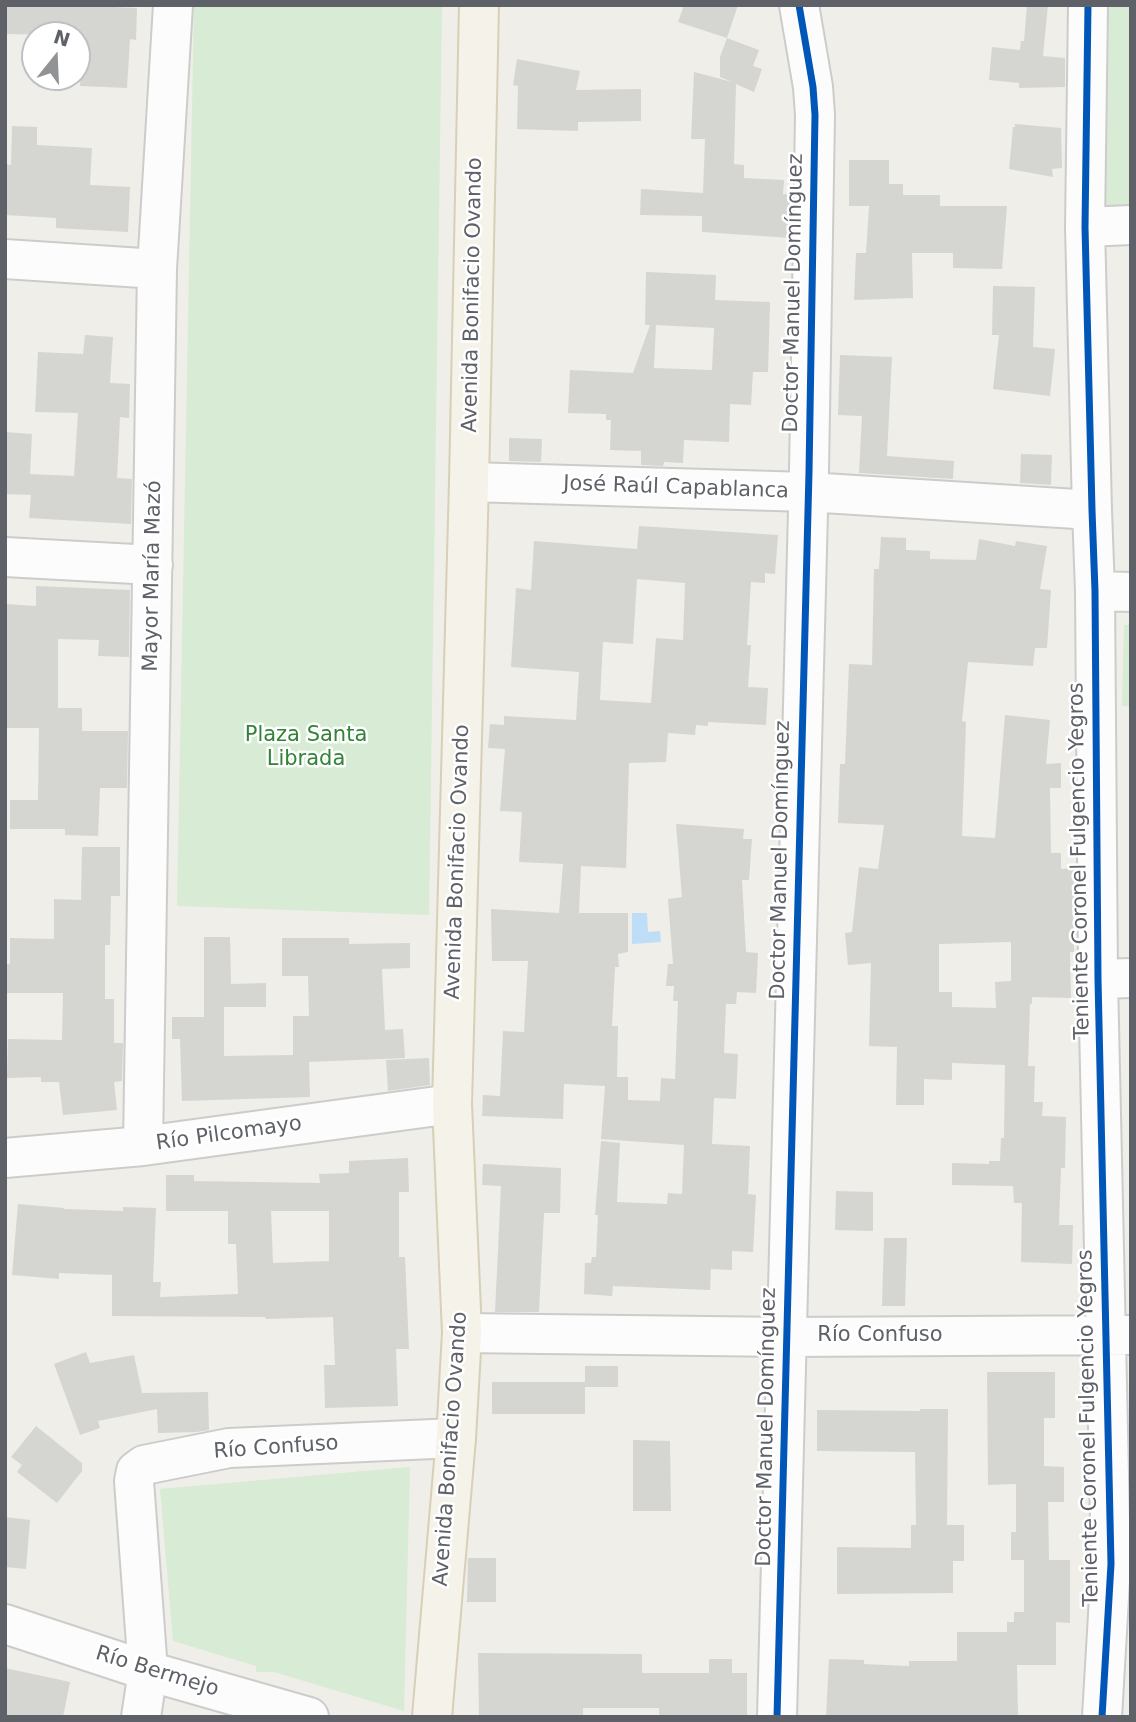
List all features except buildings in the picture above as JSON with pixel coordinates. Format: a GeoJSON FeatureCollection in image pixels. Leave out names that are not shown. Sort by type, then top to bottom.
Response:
{"type":"FeatureCollection","features":[{"type":"Feature","properties":{"kind":"main road","name":"Avenida Bonifacio Ovando"},"geometry":{"type":"LineString","coordinates":[[432,1717],[456,1438],[462,1334],[452,1104],[469,482],[478,5]]}},
{"type":"Feature","properties":{"kind":"street","name":"Mayor María Mazó"},"geometry":{"type":"LineString","coordinates":[[143,1146],[158,269],[173,5]]}},
{"type":"Feature","properties":{"kind":"street","name":"Doctor Manuel Domínguez"},"geometry":{"type":"LineString","coordinates":[[777,1717],[815,115],[799,5]]}},
{"type":"Feature","properties":{"kind":"street","name":"Teniente Coronel Fulgencio Yegros"},"geometry":{"type":"LineString","coordinates":[[1088,5],[1085,227],[1092,510],[1113,591],[1114,979],[1119,1335],[1111,1564],[1102,1717]]}},
{"type":"Feature","properties":{"kind":"street"},"geometry":{"type":"LineString","coordinates":[[1085,227],[1131,225]]}},
{"type":"Feature","properties":{"kind":"street"},"geometry":{"type":"LineString","coordinates":[[5,259],[158,269]]}},
{"type":"Feature","properties":{"kind":"street","name":"José Raúl Capablanca"},"geometry":{"type":"LineString","coordinates":[[469,482],[808,492],[1092,510]]}},
{"type":"Feature","properties":{"kind":"street"},"geometry":{"type":"LineString","coordinates":[[5,557],[153,565]]}},
{"type":"Feature","properties":{"kind":"street","name":"Río Pilcomayo"},"geometry":{"type":"LineString","coordinates":[[5,1158],[143,1146],[452,1104]]}},
{"type":"Feature","properties":{"kind":"street","name":"Río Confuso"},"geometry":{"type":"LineString","coordinates":[[462,1334],[787,1337],[1119,1335]]}},
{"type":"Feature","properties":{"kind":"street","name":"Río Confuso"},"geometry":{"type":"LineString","coordinates":[[141,1717],[148,1671],[134,1481],[136,1471],[144,1465],[229,1448],[456,1438]]}},
{"type":"Feature","properties":{"kind":"street","name":"Río Bermejo"},"geometry":{"type":"LineString","coordinates":[[5,1624],[148,1671],[246,1708],[309,1717]]}},
{"type":"Feature","properties":{"kind":"green space","name":"Plaza Santa Librada"},"geometry":{"type":"Polygon","coordinates":[[[194,5],[442,5],[429,915],[177,906],[194,5]]]}},
{"type":"Feature","properties":{"kind":"green space"},"geometry":{"type":"Polygon","coordinates":[[[1097,5],[1131,5],[1131,209],[1095,210],[1097,5]]]}},
{"type":"Feature","properties":{"kind":"green space"},"geometry":{"type":"Polygon","coordinates":[[[1124,625],[1131,625],[1131,706],[1122,706],[1124,625]]]}},
{"type":"Feature","properties":{"kind":"green space"},"geometry":{"type":"Polygon","coordinates":[[[410,1467],[404,1711],[274,1672],[256,1672],[256,1666],[173,1641],[160,1489],[410,1467]]]}},
{"type":"Feature","properties":{"kind":"water"},"geometry":{"type":"Polygon","coordinates":[[[632,913],[647,913],[648,932],[660,931],[661,942],[632,944],[632,913]]]}},
{"type":"Feature","properties":{"kind":"cycle path"},"geometry":{"type":"LineString","coordinates":[[777,1717],[809,472],[815,115],[799,5]]}},
{"type":"Feature","properties":{"kind":"cycle path"},"geometry":{"type":"LineString","coordinates":[[1088,5],[1085,227],[1095,591],[1098,979],[1111,1564],[1102,1717]]}}]}
